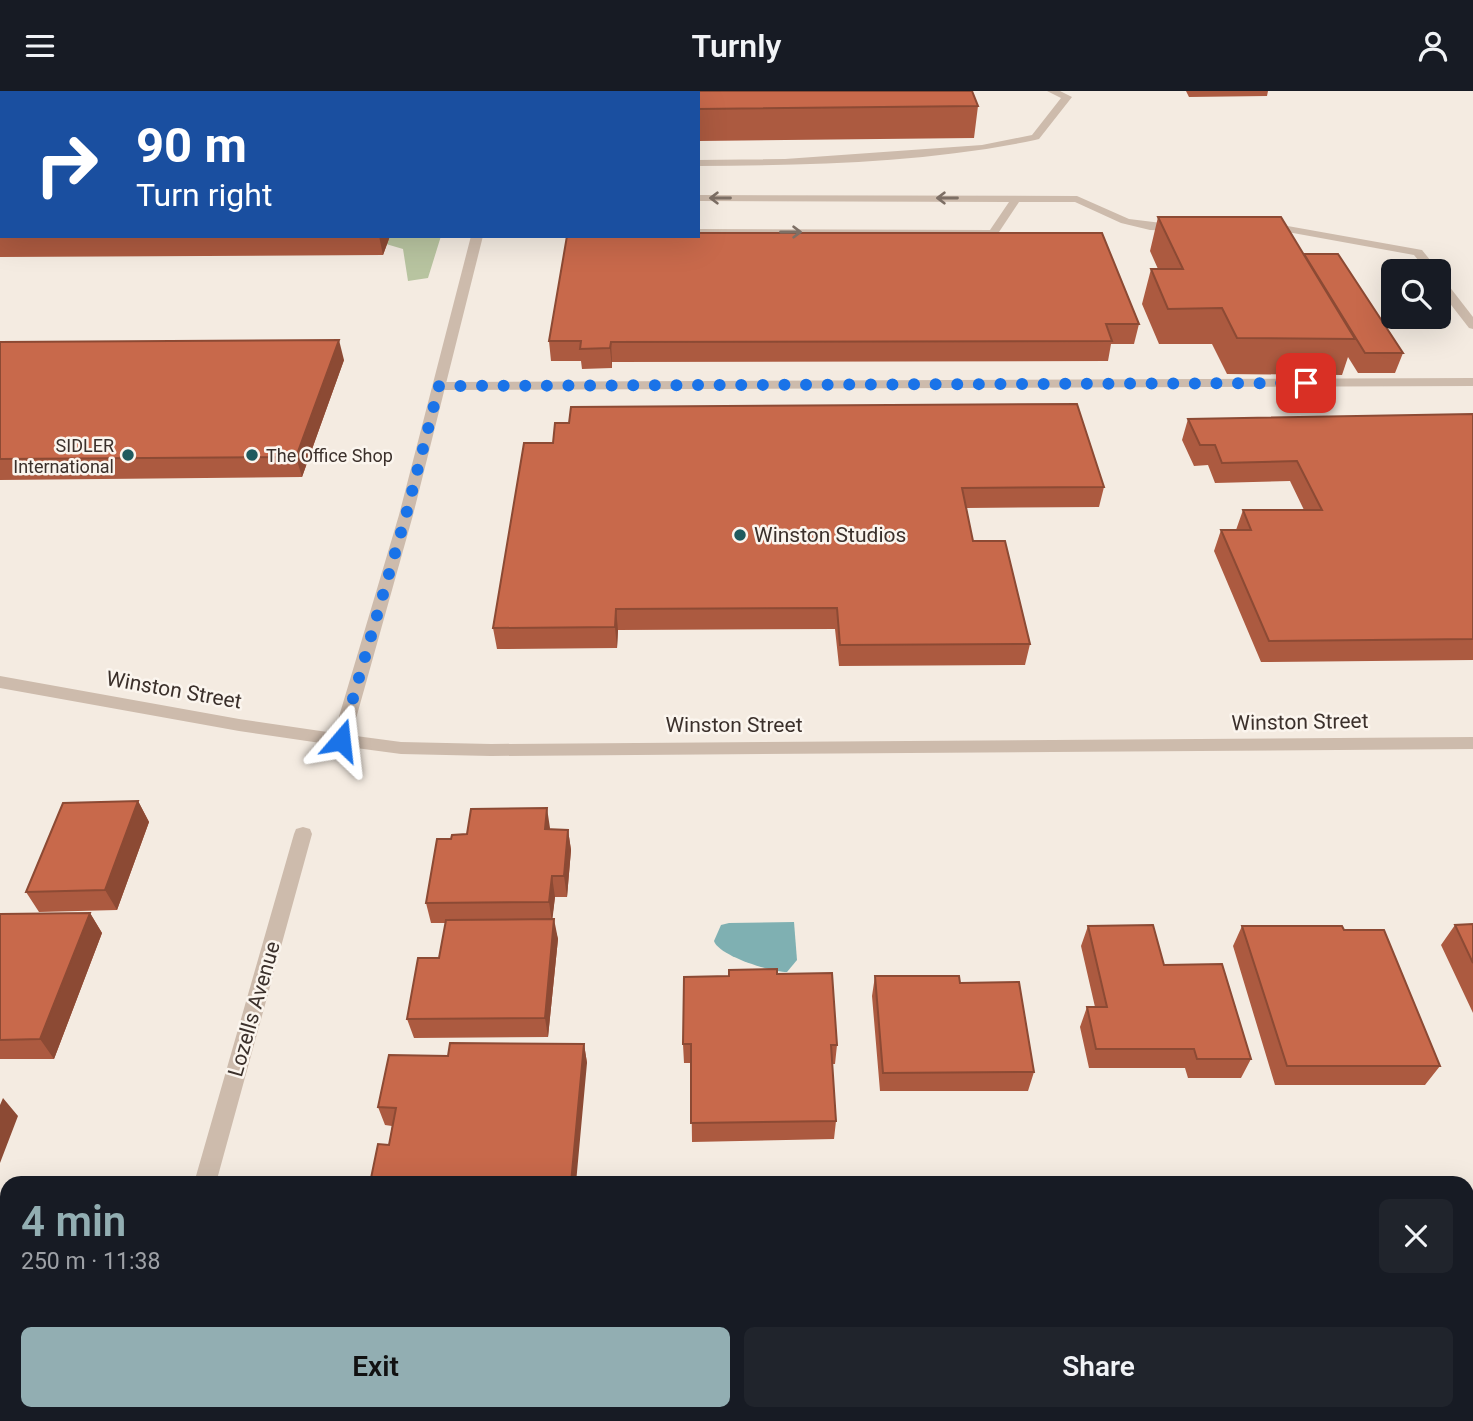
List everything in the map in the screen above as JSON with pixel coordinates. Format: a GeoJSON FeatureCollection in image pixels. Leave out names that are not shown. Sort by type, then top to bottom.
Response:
{"type":"FeatureCollection","features":[{"type":"Feature","properties":{"kind":"street"},"geometry":{"type":"LineString","coordinates":[[700,163],[785,162],[982,148],[1035,137],[1067,97],[1052,91]]}},
{"type":"Feature","properties":{"kind":"street"},"geometry":{"type":"LineString","coordinates":[[700,198],[1077,199],[1115,220],[1157,228],[1185,228]]}},
{"type":"Feature","properties":{"kind":"street"},"geometry":{"type":"LineString","coordinates":[[700,232],[993,233],[1016,198]]}},
{"type":"Feature","properties":{"kind":"street"},"geometry":{"type":"LineString","coordinates":[[1254,228],[1282,228],[1418,251],[1424,259]]}},
{"type":"Feature","properties":{"kind":"street"},"geometry":{"type":"LineString","coordinates":[[341,740],[406,515],[476,238]]}},
{"type":"Feature","properties":{"kind":"street"},"geometry":{"type":"LineString","coordinates":[[1451,296],[1473,325]]}},
{"type":"Feature","properties":{"kind":"street"},"geometry":{"type":"LineString","coordinates":[[439,386],[1473,382]]}},
{"type":"Feature","properties":{"kind":"street","name":"Winston Street"},"geometry":{"type":"LineString","coordinates":[[0,682],[239,725],[401,748],[491,750],[1473,743]]}},
{"type":"Feature","properties":{"kind":"street","name":"Lozells Avenue"},"geometry":{"type":"LineString","coordinates":[[207,1176],[303,834]]}},
{"type":"Feature","properties":{"kind":"green space"},"geometry":{"type":"Polygon","coordinates":[[[388,238],[440,238],[428,278],[408,281],[403,249],[386,244],[388,238]]]}},
{"type":"Feature","properties":{"kind":"water"},"geometry":{"type":"Polygon","coordinates":[[[794,922],[797,960],[787,972],[758,966],[735,957],[718,947],[714,941],[721,925],[729,923],[794,922]]]}},
{"type":"Feature","properties":{"kind":"building"},"geometry":{"type":"Polygon","coordinates":[[[700,91],[972,91],[978,106],[700,109],[700,91]]]}},
{"type":"Feature","properties":{"kind":"building"},"geometry":{"type":"Polygon","coordinates":[[[1158,217],[1281,217],[1355,339],[1237,338],[1222,308],[1168,309],[1151,269],[1183,269],[1158,217]]]}},
{"type":"Feature","properties":{"kind":"building"},"geometry":{"type":"Polygon","coordinates":[[[700,233],[1102,233],[1139,324],[1106,324],[1112,341],[611,342],[610,348],[580,349],[581,341],[549,341],[567,238],[700,238],[700,233]]]}},
{"type":"Feature","properties":{"kind":"building"},"geometry":{"type":"Polygon","coordinates":[[[1304,254],[1338,254],[1381,319],[1381,329],[1387,329],[1403,353],[1365,353],[1304,254]]]}},
{"type":"Feature","properties":{"kind":"building"},"geometry":{"type":"Polygon","coordinates":[[[339,340],[296,457],[0,459],[0,342],[339,340]]]}},
{"type":"Feature","properties":{"kind":"building","name":"Winston Studios"},"geometry":{"type":"Polygon","coordinates":[[[1077,404],[1104,487],[962,488],[973,541],[1005,541],[1030,644],[840,645],[837,608],[616,609],[615,627],[493,628],[524,443],[553,443],[555,423],[569,423],[571,407],[1077,404]]]}},
{"type":"Feature","properties":{"kind":"building"},"geometry":{"type":"Polygon","coordinates":[[[1473,414],[1473,639],[1269,641],[1221,530],[1251,530],[1243,510],[1322,510],[1297,461],[1222,463],[1215,445],[1200,445],[1188,419],[1473,414]]]}},
{"type":"Feature","properties":{"kind":"building"},"geometry":{"type":"Polygon","coordinates":[[[138,801],[105,890],[26,892],[63,803],[138,801]]]}},
{"type":"Feature","properties":{"kind":"building"},"geometry":{"type":"Polygon","coordinates":[[[547,808],[545,829],[568,830],[564,876],[552,876],[549,902],[426,903],[437,839],[451,839],[452,835],[467,834],[471,809],[547,808]]]}},
{"type":"Feature","properties":{"kind":"building"},"geometry":{"type":"Polygon","coordinates":[[[90,913],[40,1039],[0,1040],[0,914],[90,913]]]}},
{"type":"Feature","properties":{"kind":"building"},"geometry":{"type":"Polygon","coordinates":[[[554,919],[545,1018],[407,1019],[418,958],[439,958],[446,920],[554,919]]]}},
{"type":"Feature","properties":{"kind":"building"},"geometry":{"type":"Polygon","coordinates":[[[1473,924],[1473,963],[1455,925],[1473,924]]]}},
{"type":"Feature","properties":{"kind":"building"},"geometry":{"type":"Polygon","coordinates":[[[1153,925],[1164,965],[1222,964],[1251,1059],[1197,1059],[1194,1049],[1096,1049],[1087,1007],[1107,1007],[1088,926],[1153,925]]]}},
{"type":"Feature","properties":{"kind":"building"},"geometry":{"type":"Polygon","coordinates":[[[1242,926],[1342,926],[1344,930],[1384,930],[1440,1066],[1287,1066],[1242,926]]]}},
{"type":"Feature","properties":{"kind":"building"},"geometry":{"type":"Polygon","coordinates":[[[777,969],[777,974],[832,973],[837,1045],[831,1045],[836,1121],[691,1123],[691,1044],[683,1044],[684,977],[729,976],[729,970],[777,969]]]}},
{"type":"Feature","properties":{"kind":"building"},"geometry":{"type":"Polygon","coordinates":[[[875,976],[959,976],[960,983],[1019,982],[1034,1072],[883,1073],[875,976]]]}},
{"type":"Feature","properties":{"kind":"building"},"geometry":{"type":"Polygon","coordinates":[[[450,1043],[584,1044],[572,1176],[371,1176],[378,1144],[389,1145],[396,1108],[378,1107],[389,1055],[448,1056],[450,1043]]]}},
{"type":"Feature","properties":{"kind":"place","name":"SIDLER International"},"geometry":{"type":"Point","coordinates":[128,455]}},
{"type":"Feature","properties":{"kind":"place","name":"The Office Shop"},"geometry":{"type":"Point","coordinates":[252,455]}},
{"type":"Feature","properties":{"kind":"place","name":"Winston Studios"},"geometry":{"type":"Point","coordinates":[740,535]}},
{"type":"Feature","properties":{"kind":"route"},"geometry":{"type":"LineString","coordinates":[[341,740],[406,515],[439,386],[1306,383]]}}]}
